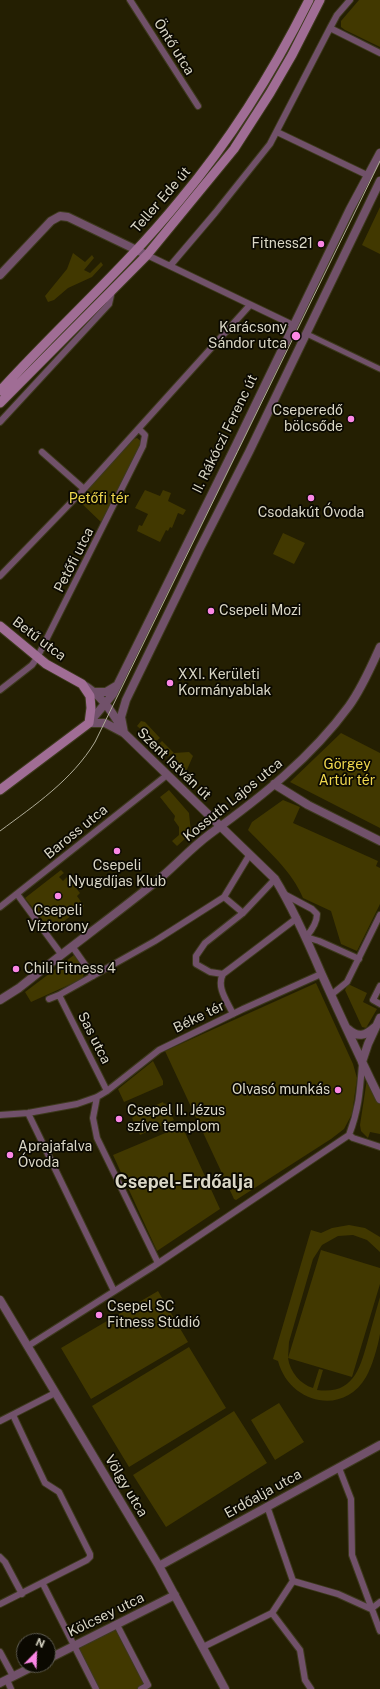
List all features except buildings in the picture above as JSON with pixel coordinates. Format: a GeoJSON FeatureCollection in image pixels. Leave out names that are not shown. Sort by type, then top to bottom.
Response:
{"type":"FeatureCollection","features":[{"type":"Feature","properties":{"kind":"main road","name":"Teller Ede út"},"geometry":{"type":"LineString","coordinates":[[0,391],[89,300],[180,201],[226,142],[265,83],[286,46],[309,0]]}},
{"type":"Feature","properties":{"kind":"main road","name":"Teller Ede út"},"geometry":{"type":"LineString","coordinates":[[0,403],[146,255],[234,149],[270,93],[292,55],[320,0]]}},
{"type":"Feature","properties":{"kind":"main road","name":"Betű utca"},"geometry":{"type":"LineString","coordinates":[[0,626],[37,658],[82,684]]}},
{"type":"Feature","properties":{"kind":"main road"},"geometry":{"type":"LineString","coordinates":[[82,684],[90,696],[91,708],[89,723]]}},
{"type":"Feature","properties":{"kind":"main road","name":"II. Rákóczi Ferenc út"},"geometry":{"type":"LineString","coordinates":[[0,790],[89,723]]}},
{"type":"Feature","properties":{"kind":"street","name":"Öntő utca"},"geometry":{"type":"LineString","coordinates":[[130,0],[198,106]]}},
{"type":"Feature","properties":{"kind":"street"},"geometry":{"type":"LineString","coordinates":[[170,266],[215,213],[270,144],[337,15],[350,0]]}},
{"type":"Feature","properties":{"kind":"street"},"geometry":{"type":"LineString","coordinates":[[330,28],[380,53]]}},
{"type":"Feature","properties":{"kind":"street"},"geometry":{"type":"LineString","coordinates":[[277,132],[369,176]]}},
{"type":"Feature","properties":{"kind":"street","name":"II. Rákóczi Ferenc út"},"geometry":{"type":"LineString","coordinates":[[89,723],[113,694],[233,452],[293,325],[380,153]]}},
{"type":"Feature","properties":{"kind":"street","name":"II. Rákóczi Ferenc út"},"geometry":{"type":"LineString","coordinates":[[89,723],[124,706],[200,548],[250,452],[380,182]]}},
{"type":"Feature","properties":{"kind":"street"},"geometry":{"type":"LineString","coordinates":[[0,275],[55,218],[60,216],[68,217],[293,325]]}},
{"type":"Feature","properties":{"kind":"street","name":"Teller Ede út"},"geometry":{"type":"LineString","coordinates":[[0,422],[109,304],[112,289]]}},
{"type":"Feature","properties":{"kind":"street"},"geometry":{"type":"LineString","coordinates":[[0,576],[140,429],[250,305]]}},
{"type":"Feature","properties":{"kind":"street"},"geometry":{"type":"LineString","coordinates":[[309,335],[380,369]]}},
{"type":"Feature","properties":{"kind":"street","name":"Petőfi utca"},"geometry":{"type":"LineString","coordinates":[[37,658],[143,446],[145,435],[140,429]]}},
{"type":"Feature","properties":{"kind":"street"},"geometry":{"type":"LineString","coordinates":[[42,452],[84,489]]}},
{"type":"Feature","properties":{"kind":"street","name":"Kossuth Lajos utca"},"geometry":{"type":"LineString","coordinates":[[0,1000],[19,988],[158,880],[209,835],[274,784],[304,758],[334,726],[360,689],[380,647]]}},
{"type":"Feature","properties":{"kind":"street"},"geometry":{"type":"LineString","coordinates":[[0,690],[32,664],[37,658]]}},
{"type":"Feature","properties":{"kind":"street","name":"Betű utca"},"geometry":{"type":"LineString","coordinates":[[82,684],[95,692],[111,711]]}},
{"type":"Feature","properties":{"kind":"street"},"geometry":{"type":"LineString","coordinates":[[95,692],[106,692],[118,684]]}},
{"type":"Feature","properties":{"kind":"street","name":"Szent István út"},"geometry":{"type":"LineString","coordinates":[[124,706],[121,718],[124,733]]}},
{"type":"Feature","properties":{"kind":"street","name":"Szent István út"},"geometry":{"type":"LineString","coordinates":[[111,711],[124,733],[275,879],[297,918],[321,974],[380,1099]]}},
{"type":"Feature","properties":{"kind":"street","name":"Szent István út"},"geometry":{"type":"LineString","coordinates":[[89,723],[105,723],[124,733]]}},
{"type":"Feature","properties":{"kind":"street","name":"Baross utca"},"geometry":{"type":"LineString","coordinates":[[0,907],[166,775]]}},
{"type":"Feature","properties":{"kind":"street"},"geometry":{"type":"LineString","coordinates":[[274,784],[308,805],[380,841]]}},
{"type":"Feature","properties":{"kind":"street"},"geometry":{"type":"LineString","coordinates":[[48,998],[59,996],[155,941],[224,897],[250,854]]}},
{"type":"Feature","properties":{"kind":"street"},"geometry":{"type":"LineString","coordinates":[[223,974],[210,972],[196,964],[195,957],[205,943],[243,913],[275,879]]}},
{"type":"Feature","properties":{"kind":"street"},"geometry":{"type":"LineString","coordinates":[[17,894],[62,954]]}},
{"type":"Feature","properties":{"kind":"street"},"geometry":{"type":"LineString","coordinates":[[284,894],[312,909],[317,914],[315,924],[306,937],[319,941],[359,959]]}},
{"type":"Feature","properties":{"kind":"street"},"geometry":{"type":"LineString","coordinates":[[224,897],[243,913]]}},
{"type":"Feature","properties":{"kind":"street"},"geometry":{"type":"LineString","coordinates":[[331,995],[347,982],[380,915]]}},
{"type":"Feature","properties":{"kind":"street"},"geometry":{"type":"LineString","coordinates":[[233,1014],[221,989],[220,980],[223,974],[297,918]]}},
{"type":"Feature","properties":{"kind":"street"},"geometry":{"type":"LineString","coordinates":[[72,946],[93,976]]}},
{"type":"Feature","properties":{"kind":"street","name":"Béke tér"},"geometry":{"type":"LineString","coordinates":[[0,1115],[28,1113],[77,1104],[97,1097],[107,1091],[159,1050],[321,974]]}},
{"type":"Feature","properties":{"kind":"street"},"geometry":{"type":"LineString","coordinates":[[380,986],[373,1000],[380,1004]]}},
{"type":"Feature","properties":{"kind":"street","name":"Sas utca"},"geometry":{"type":"LineString","coordinates":[[59,996],[107,1091]]}},
{"type":"Feature","properties":{"kind":"street"},"geometry":{"type":"LineString","coordinates":[[345,1026],[352,1033],[360,1036],[368,1033],[378,1022]]}},
{"type":"Feature","properties":{"kind":"street"},"geometry":{"type":"LineString","coordinates":[[28,1346],[158,1263],[349,1135],[356,1118],[360,1098],[362,1062],[378,1022]]}},
{"type":"Feature","properties":{"kind":"street"},"geometry":{"type":"LineString","coordinates":[[97,1097],[93,1118],[95,1132],[158,1263]]}},
{"type":"Feature","properties":{"kind":"street"},"geometry":{"type":"LineString","coordinates":[[28,1113],[114,1291]]}},
{"type":"Feature","properties":{"kind":"street"},"geometry":{"type":"LineString","coordinates":[[349,1135],[353,1138],[380,1147]]}},
{"type":"Feature","properties":{"kind":"street","name":"Völgy utca"},"geometry":{"type":"LineString","coordinates":[[0,1300],[159,1566],[225,1689]]}},
{"type":"Feature","properties":{"kind":"street"},"geometry":{"type":"LineString","coordinates":[[0,1421],[55,1392]]}},
{"type":"Feature","properties":{"kind":"street"},"geometry":{"type":"LineString","coordinates":[[0,1604],[43,1584],[90,1557],[90,1554],[59,1492],[45,1483],[13,1415]]}},
{"type":"Feature","properties":{"kind":"street","name":"Erdőalja utca"},"geometry":{"type":"LineString","coordinates":[[159,1566],[380,1445]]}},
{"type":"Feature","properties":{"kind":"street"},"geometry":{"type":"LineString","coordinates":[[339,1468],[351,1499],[352,1556],[370,1609],[380,1631]]}},
{"type":"Feature","properties":{"kind":"street"},"geometry":{"type":"LineString","coordinates":[[267,1506],[293,1581]]}},
{"type":"Feature","properties":{"kind":"street"},"geometry":{"type":"LineString","coordinates":[[0,1557],[5,1562],[22,1594]]}},
{"type":"Feature","properties":{"kind":"street"},"geometry":{"type":"LineString","coordinates":[[293,1581],[338,1594],[370,1609]]}},
{"type":"Feature","properties":{"kind":"street"},"geometry":{"type":"LineString","coordinates":[[203,1647],[272,1613],[293,1581]]}},
{"type":"Feature","properties":{"kind":"street"},"geometry":{"type":"LineString","coordinates":[[43,1584],[96,1689]]}},
{"type":"Feature","properties":{"kind":"street","name":"Kölcsey utca"},"geometry":{"type":"LineString","coordinates":[[56,1655],[175,1595]]}},
{"type":"Feature","properties":{"kind":"street"},"geometry":{"type":"LineString","coordinates":[[370,1609],[380,1602]]}},
{"type":"Feature","properties":{"kind":"street"},"geometry":{"type":"LineString","coordinates":[[272,1613],[300,1650],[305,1680],[311,1689]]}},
{"type":"Feature","properties":{"kind":"street"},"geometry":{"type":"LineString","coordinates":[[117,1625],[149,1687],[141,1689]]}},
{"type":"Feature","properties":{"kind":"street"},"geometry":{"type":"LineString","coordinates":[[0,1652],[6,1680],[11,1689]]}},
{"type":"Feature","properties":{"kind":"street"},"geometry":{"type":"LineString","coordinates":[[6,1680],[20,1673]]}},
{"type":"Feature","properties":{"kind":"green space"},"geometry":{"type":"Polygon","coordinates":[[[359,0],[380,0],[380,47],[341,27],[341,21],[359,0]]]}},
{"type":"Feature","properties":{"kind":"green space"},"geometry":{"type":"Polygon","coordinates":[[[380,207],[380,254],[362,245],[380,207]]]}},
{"type":"Feature","properties":{"kind":"green space"},"geometry":{"type":"Polygon","coordinates":[[[73,253],[85,262],[92,255],[94,258],[84,270],[90,273],[101,262],[103,265],[92,277],[68,288],[54,300],[48,302],[45,296],[67,269],[73,253]]]}},
{"type":"Feature","properties":{"kind":"green space","name":"Petőfi tér"},"geometry":{"type":"Polygon","coordinates":[[[137,438],[142,442],[103,524],[78,500],[134,439],[137,438]]]}},
{"type":"Feature","properties":{"kind":"green space"},"geometry":{"type":"Polygon","coordinates":[[[145,490],[160,496],[163,490],[171,493],[168,501],[186,510],[183,515],[178,513],[172,528],[170,527],[168,531],[166,530],[160,542],[137,531],[139,525],[142,526],[148,514],[135,508],[145,490]]]}},
{"type":"Feature","properties":{"kind":"green space"},"geometry":{"type":"Polygon","coordinates":[[[283,533],[305,543],[294,564],[273,554],[283,533]]]}},
{"type":"Feature","properties":{"kind":"green space"},"geometry":{"type":"Polygon","coordinates":[[[141,721],[145,722],[160,738],[155,742],[137,726],[141,721]]]}},
{"type":"Feature","properties":{"kind":"green space","name":"Görgey Artúr tér"},"geometry":{"type":"Polygon","coordinates":[[[341,733],[380,753],[380,828],[290,782],[341,733]]]}},
{"type":"Feature","properties":{"kind":"green space"},"geometry":{"type":"Polygon","coordinates":[[[162,741],[174,753],[189,752],[193,756],[186,772],[175,761],[177,759],[171,754],[169,756],[158,745],[162,741]]]}},
{"type":"Feature","properties":{"kind":"green space"},"geometry":{"type":"Polygon","coordinates":[[[169,790],[189,813],[191,832],[177,846],[172,841],[179,835],[179,827],[174,820],[175,816],[160,797],[169,790]]]}},
{"type":"Feature","properties":{"kind":"green space"},"geometry":{"type":"Polygon","coordinates":[[[283,800],[300,807],[293,823],[378,861],[376,866],[380,868],[380,904],[357,951],[341,944],[331,911],[303,898],[293,879],[286,870],[248,830],[252,822],[283,800]]]}},
{"type":"Feature","properties":{"kind":"green space"},"geometry":{"type":"Polygon","coordinates":[[[61,870],[64,873],[59,877],[63,881],[67,877],[80,893],[77,896],[84,906],[51,931],[25,898],[61,870]]]}},
{"type":"Feature","properties":{"kind":"green space"},"geometry":{"type":"Polygon","coordinates":[[[74,955],[85,971],[82,979],[31,1002],[25,992],[74,955]]]}},
{"type":"Feature","properties":{"kind":"green space"},"geometry":{"type":"Polygon","coordinates":[[[316,983],[353,1064],[357,1078],[352,1114],[344,1129],[331,1139],[236,1200],[234,1199],[165,1051],[316,983]]]}},
{"type":"Feature","properties":{"kind":"green space"},"geometry":{"type":"Polygon","coordinates":[[[348,984],[367,993],[363,1002],[377,1009],[366,1028],[362,1027],[345,990],[348,984]]]}},
{"type":"Feature","properties":{"kind":"green space"},"geometry":{"type":"Polygon","coordinates":[[[153,1061],[163,1081],[163,1085],[124,1102],[118,1089],[153,1061]]]}},
{"type":"Feature","properties":{"kind":"green space"},"geometry":{"type":"Polygon","coordinates":[[[367,1079],[380,1104],[380,1134],[370,1132],[368,1138],[361,1131],[360,1125],[367,1079]]]}},
{"type":"Feature","properties":{"kind":"green space"},"geometry":{"type":"Polygon","coordinates":[[[163,1102],[174,1120],[140,1135],[132,1118],[138,1113],[163,1102]]]}},
{"type":"Feature","properties":{"kind":"green space"},"geometry":{"type":"Polygon","coordinates":[[[182,1126],[220,1209],[157,1251],[113,1155],[182,1126]]]}},
{"type":"Feature","properties":{"kind":"green space"},"geometry":{"type":"Polygon","coordinates":[[[349,1225],[365,1228],[380,1237],[380,1252],[367,1240],[353,1235],[338,1236],[322,1245],[313,1259],[289,1342],[288,1358],[293,1373],[296,1377],[304,1384],[313,1388],[319,1369],[323,1370],[317,1390],[339,1388],[347,1384],[358,1369],[362,1360],[380,1297],[380,1334],[366,1377],[356,1390],[344,1397],[331,1401],[318,1400],[305,1395],[293,1387],[284,1375],[278,1361],[273,1359],[311,1230],[321,1233],[332,1228],[349,1225]]]}},
{"type":"Feature","properties":{"kind":"green space"},"geometry":{"type":"Polygon","coordinates":[[[321,1250],[380,1268],[380,1284],[352,1377],[288,1358],[321,1250]]]}},
{"type":"Feature","properties":{"kind":"green space"},"geometry":{"type":"Polygon","coordinates":[[[158,1291],[188,1342],[91,1399],[61,1348],[158,1291]]]}},
{"type":"Feature","properties":{"kind":"green space"},"geometry":{"type":"Polygon","coordinates":[[[189,1347],[226,1408],[129,1467],[92,1406],[189,1347]]]}},
{"type":"Feature","properties":{"kind":"green space"},"geometry":{"type":"Polygon","coordinates":[[[279,1403],[304,1442],[275,1460],[251,1420],[279,1403]]]}},
{"type":"Feature","properties":{"kind":"green space"},"geometry":{"type":"Polygon","coordinates":[[[234,1411],[267,1463],[166,1527],[133,1475],[234,1411]]]}},
{"type":"Feature","properties":{"kind":"green space"},"geometry":{"type":"Polygon","coordinates":[[[117,1625],[148,1685],[141,1689],[96,1689],[74,1645],[117,1625]]]}},
{"type":"Feature","properties":{"kind":"tram line"},"geometry":{"type":"LineString","coordinates":[[0,831],[64,780],[86,756],[95,742],[380,161]]}},
{"type":"Feature","properties":{"kind":"place","name":"Fitness21"},"geometry":{"type":"Point","coordinates":[321,244]}},
{"type":"Feature","properties":{"kind":"place","name":"Karácsony Sándor utca"},"geometry":{"type":"Point","coordinates":[296,336]}},
{"type":"Feature","properties":{"kind":"place","name":"Cseperedő bölcsőde"},"geometry":{"type":"Point","coordinates":[351,419]}},
{"type":"Feature","properties":{"kind":"place","name":"Csodakút Óvoda"},"geometry":{"type":"Point","coordinates":[311,498]}},
{"type":"Feature","properties":{"kind":"place","name":"Csepeli Mozi"},"geometry":{"type":"Point","coordinates":[211,611]}},
{"type":"Feature","properties":{"kind":"place","name":"XXI. Kerületi Kormányablak"},"geometry":{"type":"Point","coordinates":[170,683]}},
{"type":"Feature","properties":{"kind":"place","name":"Csepeli Nyugdíjas Klub"},"geometry":{"type":"Point","coordinates":[117,851]}},
{"type":"Feature","properties":{"kind":"place","name":"Csepeli Víztorony"},"geometry":{"type":"Point","coordinates":[58,896]}},
{"type":"Feature","properties":{"kind":"place","name":"Chili Fitness 4"},"geometry":{"type":"Point","coordinates":[16,969]}},
{"type":"Feature","properties":{"kind":"place","name":"Olvasó munkás"},"geometry":{"type":"Point","coordinates":[338,1090]}},
{"type":"Feature","properties":{"kind":"place","name":"Csepel II. Jézus szíve templom"},"geometry":{"type":"Point","coordinates":[119,1119]}},
{"type":"Feature","properties":{"kind":"place","name":"Aprajafalva Óvoda"},"geometry":{"type":"Point","coordinates":[10,1155]}},
{"type":"Feature","properties":{"kind":"place","name":"Csepel SC Fitness Stúdió"},"geometry":{"type":"Point","coordinates":[99,1315]}},
{"type":"Feature","properties":{"kind":"district","name":"Csepel-Erdőalja"},"geometry":{"type":"Point","coordinates":[184,1182]}}]}
